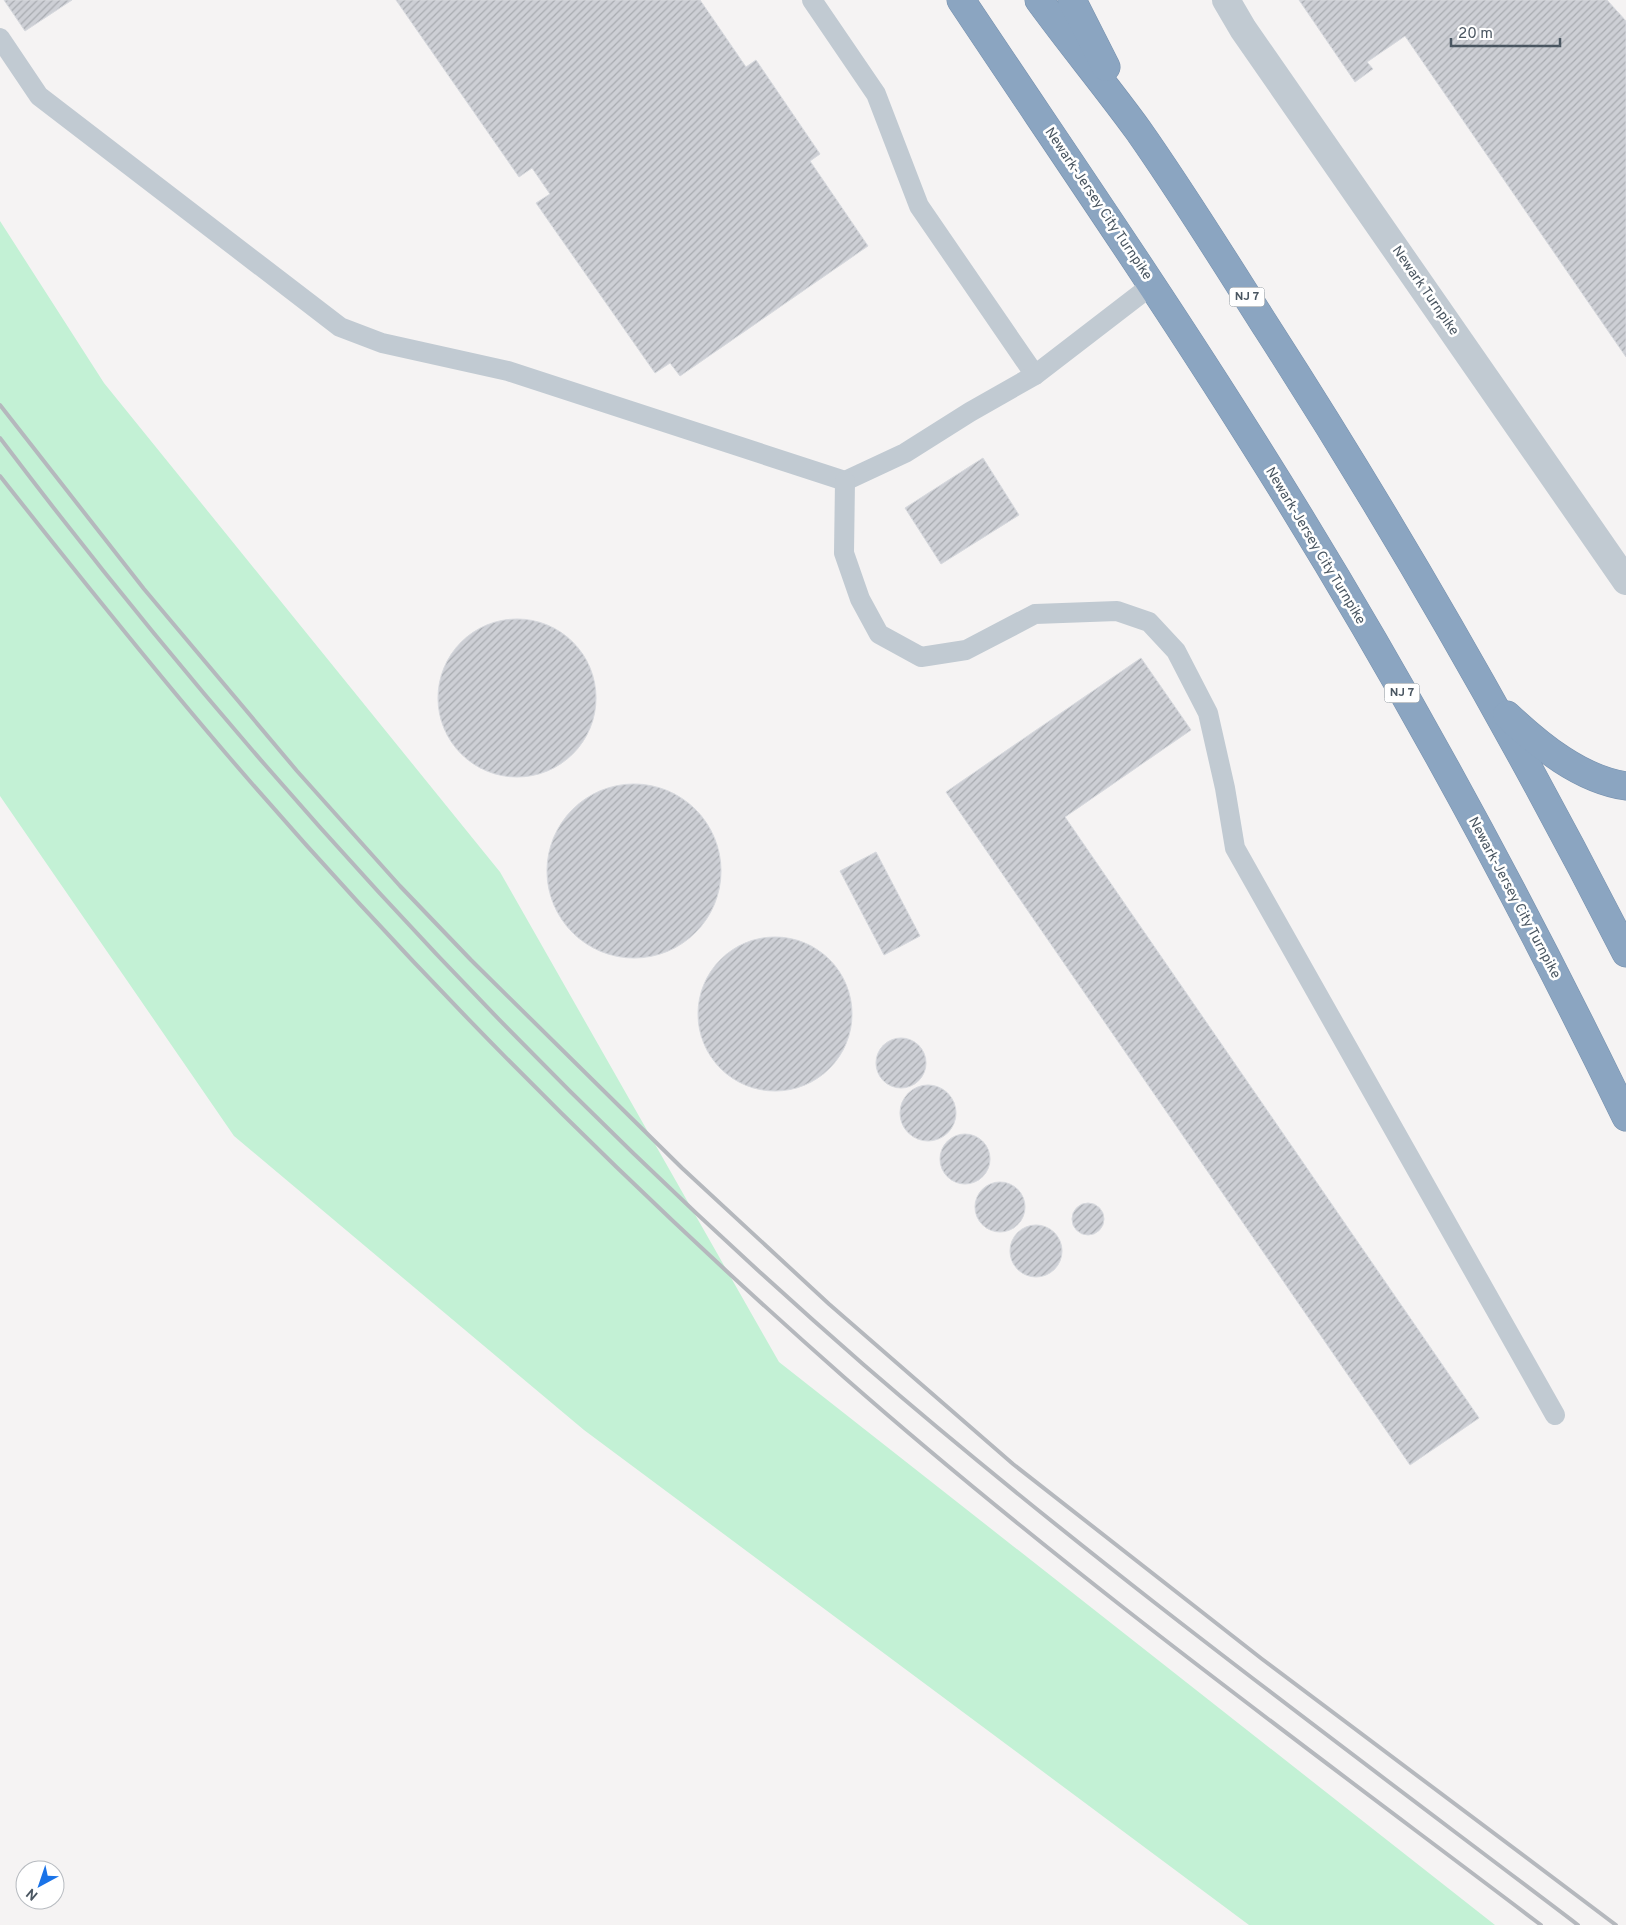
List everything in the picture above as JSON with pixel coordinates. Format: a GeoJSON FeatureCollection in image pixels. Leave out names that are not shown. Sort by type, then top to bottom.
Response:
{"type":"FeatureCollection","features":[{"type":"Feature","properties":{"kind":"highway","name":"Newark-Jersey City Turnpike"},"geometry":{"type":"LineString","coordinates":[[961,0],[1152,285],[1254,444],[1322,556],[1417,719],[1487,845],[1626,1117]]}},
{"type":"Feature","properties":{"kind":"highway","name":"NJ 7"},"geometry":{"type":"LineString","coordinates":[[1039,0],[1138,131],[1349,457],[1489,698],[1626,953]]}},
{"type":"Feature","properties":{"kind":"highway"},"geometry":{"type":"LineString","coordinates":[[1072,0],[1138,131]]}},
{"type":"Feature","properties":{"kind":"highway"},"geometry":{"type":"LineString","coordinates":[[1489,698],[1532,738],[1568,763],[1614,784],[1626,786]]}},
{"type":"Feature","properties":{"kind":"street","name":"Newark Turnpike"},"geometry":{"type":"LineString","coordinates":[[1226,0],[1243,29],[1626,581]]}},
{"type":"Feature","properties":{"kind":"lane"},"geometry":{"type":"LineString","coordinates":[[812,0],[876,94],[919,206],[1034,375]]}},
{"type":"Feature","properties":{"kind":"lane"},"geometry":{"type":"LineString","coordinates":[[0,38],[39,96],[340,327],[382,342],[508,371],[845,480],[905,453],[1034,375],[1152,285]]}},
{"type":"Feature","properties":{"kind":"lane"},"geometry":{"type":"LineString","coordinates":[[845,480],[844,553],[860,599],[880,634],[921,657],[966,650],[1035,614],[1117,611],[1148,622],[1176,652],[1208,713],[1235,848],[1554,1415]]}},
{"type":"Feature","properties":{"kind":"green space"},"geometry":{"type":"Polygon","coordinates":[[[0,221],[104,383],[500,872],[779,1362],[1495,1925],[1249,1925],[584,1430],[234,1136],[0,796],[0,221]]]}},
{"type":"Feature","properties":{"kind":"building"},"geometry":{"type":"Polygon","coordinates":[[[4,0],[72,0],[25,31],[4,0]]]}},
{"type":"Feature","properties":{"kind":"building"},"geometry":{"type":"Polygon","coordinates":[[[396,0],[700,0],[746,67],[756,60],[820,154],[810,161],[868,246],[680,376],[670,363],[655,373],[536,203],[550,194],[532,168],[519,177],[396,0]]]}},
{"type":"Feature","properties":{"kind":"building"},"geometry":{"type":"Polygon","coordinates":[[[1299,0],[1607,0],[1626,21],[1626,357],[1405,36],[1367,62],[1373,69],[1355,82],[1299,0]]]}},
{"type":"Feature","properties":{"kind":"building"},"geometry":{"type":"Polygon","coordinates":[[[983,458],[1019,515],[941,564],[905,508],[983,458]]]}},
{"type":"Feature","properties":{"kind":"building"},"geometry":{"type":"Polygon","coordinates":[[[525,619],[540,622],[554,628],[573,642],[583,654],[593,675],[596,698],[593,721],[583,742],[573,754],[561,764],[540,774],[525,777],[509,777],[494,774],[473,764],[451,742],[439,713],[438,690],[441,675],[451,654],[473,632],[502,620],[525,619]]]}},
{"type":"Feature","properties":{"kind":"building"},"geometry":{"type":"Polygon","coordinates":[[[1141,658],[1191,730],[1065,817],[1479,1418],[1410,1465],[946,792],[1141,658]]]}},
{"type":"Feature","properties":{"kind":"building"},"geometry":{"type":"Polygon","coordinates":[[[643,784],[667,790],[683,798],[696,809],[707,822],[715,838],[720,854],[720,888],[715,904],[707,920],[696,933],[683,944],[659,955],[643,958],[625,958],[609,955],[585,944],[561,920],[548,888],[547,862],[550,846],[561,822],[585,798],[617,785],[643,784]]]}},
{"type":"Feature","properties":{"kind":"building"},"geometry":{"type":"Polygon","coordinates":[[[876,852],[920,936],[884,955],[840,871],[876,852]]]}},
{"type":"Feature","properties":{"kind":"building"},"geometry":{"type":"Polygon","coordinates":[[[775,937],[790,938],[805,943],[830,959],[846,984],[851,999],[851,1029],[846,1044],[830,1069],[805,1085],[790,1090],[775,1091],[760,1090],[745,1085],[720,1069],[704,1044],[699,1029],[698,1014],[699,999],[704,984],[720,959],[745,943],[760,938],[775,937]]]}},
{"type":"Feature","properties":{"kind":"building"},"geometry":{"type":"Polygon","coordinates":[[[896,1038],[906,1038],[919,1045],[926,1058],[926,1068],[919,1081],[906,1088],[896,1088],[887,1084],[880,1077],[876,1068],[876,1058],[880,1049],[887,1042],[896,1038]]]}},
{"type":"Feature","properties":{"kind":"building"},"geometry":{"type":"Polygon","coordinates":[[[928,1085],[948,1093],[956,1113],[948,1133],[928,1141],[908,1133],[900,1113],[908,1093],[928,1085]]]}},
{"type":"Feature","properties":{"kind":"building"},"geometry":{"type":"Polygon","coordinates":[[[970,1134],[983,1141],[989,1149],[989,1169],[983,1177],[975,1183],[960,1184],[947,1177],[941,1169],[940,1154],[947,1141],[955,1135],[970,1134]]]}},
{"type":"Feature","properties":{"kind":"building"},"geometry":{"type":"Polygon","coordinates":[[[1000,1182],[1014,1186],[1021,1193],[1025,1207],[1021,1221],[1014,1228],[1000,1232],[986,1228],[979,1221],[975,1207],[979,1193],[986,1186],[1000,1182]]]}},
{"type":"Feature","properties":{"kind":"building"},"geometry":{"type":"Polygon","coordinates":[[[1088,1203],[1100,1207],[1104,1219],[1100,1231],[1088,1235],[1076,1231],[1072,1219],[1076,1207],[1088,1203]]]}},
{"type":"Feature","properties":{"kind":"building"},"geometry":{"type":"Polygon","coordinates":[[[1031,1225],[1041,1225],[1055,1232],[1062,1246],[1062,1256],[1055,1270],[1041,1277],[1031,1277],[1021,1273],[1014,1266],[1010,1256],[1010,1246],[1014,1236],[1021,1229],[1031,1225]]]}},
{"type":"Feature","properties":{"kind":"railway"},"geometry":{"type":"LineString","coordinates":[[0,405],[144,589],[297,771],[400,886],[471,960],[682,1168],[829,1304],[1013,1464],[1262,1659],[1616,1925]]}},
{"type":"Feature","properties":{"kind":"railway"},"geometry":{"type":"LineString","coordinates":[[0,438],[97,563],[198,686],[301,806],[408,924],[630,1150],[746,1259],[864,1365],[1038,1510],[1216,1651],[1578,1925]]}},
{"type":"Feature","properties":{"kind":"railway"},"geometry":{"type":"LineString","coordinates":[[0,476],[170,688],[301,839],[450,1000],[526,1078],[683,1231],[845,1378],[1014,1521],[1188,1658],[1541,1925]]}}]}
